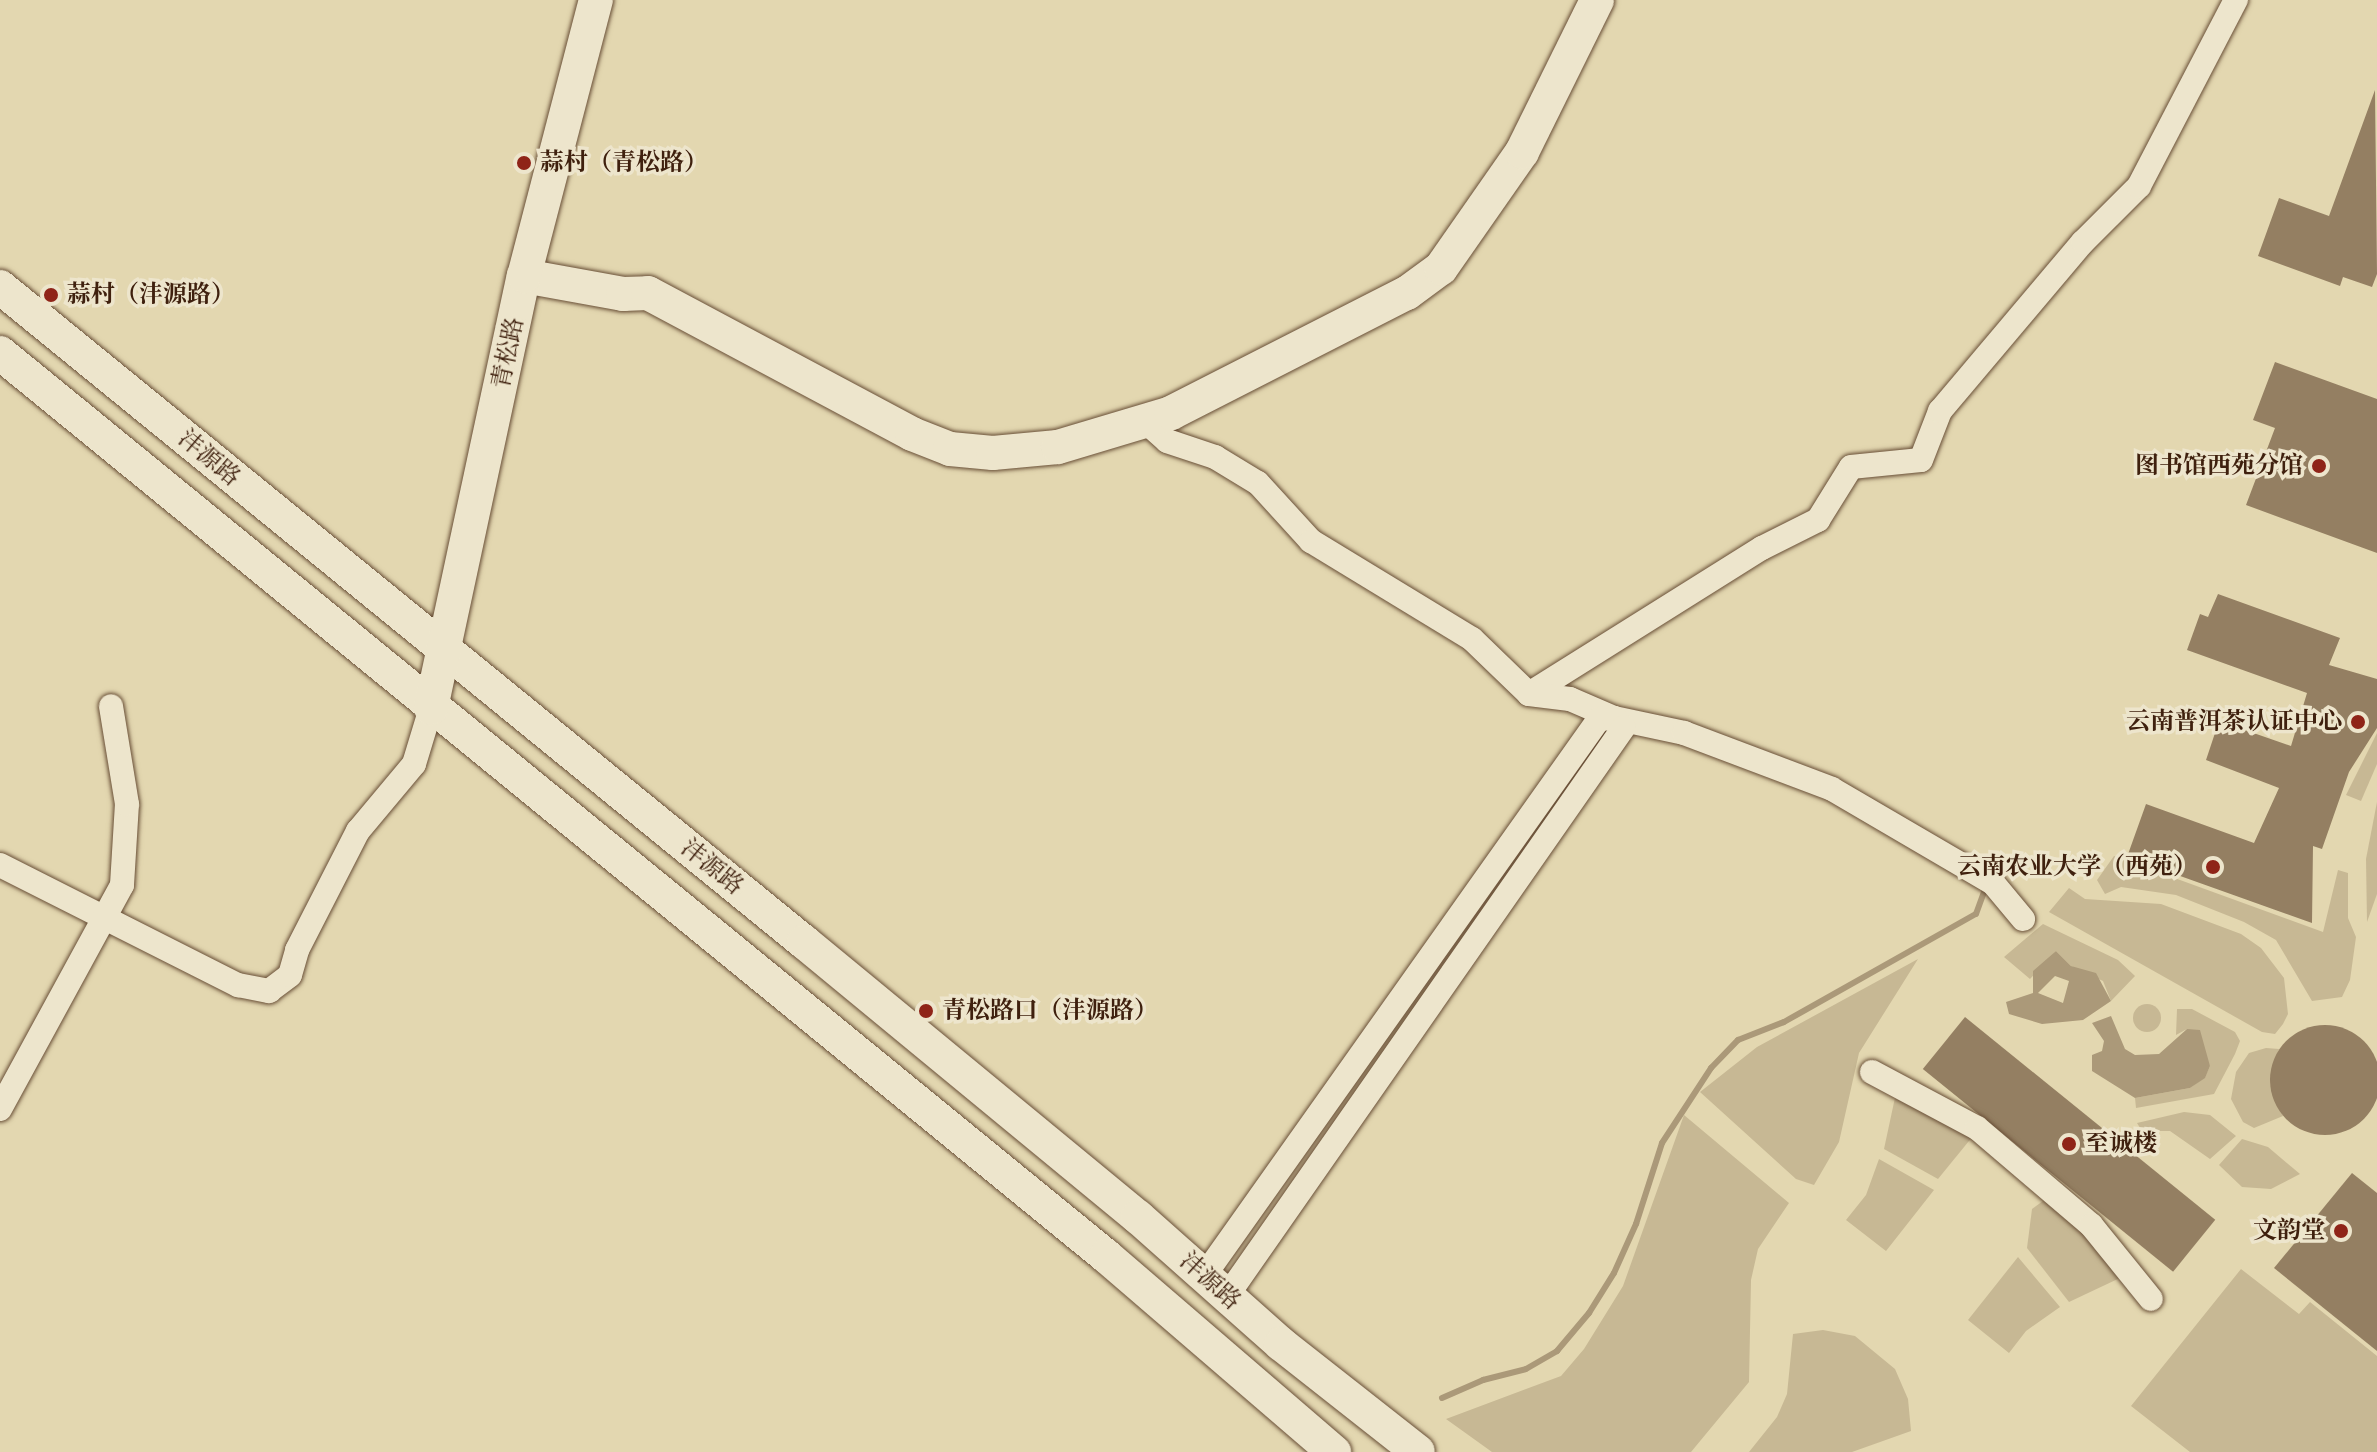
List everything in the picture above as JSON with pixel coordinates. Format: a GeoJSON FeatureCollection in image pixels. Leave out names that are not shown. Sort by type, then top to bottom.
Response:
{"type":"FeatureCollection","features":[{"type":"Feature","properties":{"kind":"main road","name":"青松路"},"geometry":{"type":"LineString","coordinates":[[431,708],[524,276],[596,0]]}},
{"type":"Feature","properties":{"kind":"main road"},"geometry":{"type":"LineString","coordinates":[[524,276],[623,294],[648,293],[912,434],[950,449],[993,453],[1058,447],[1145,421],[1407,293],[1441,268],[1522,152],[1597,0]]}},
{"type":"Feature","properties":{"kind":"main road","name":"沣源路"},"geometry":{"type":"LineString","coordinates":[[0,287],[1138,1217],[1216,1286],[1418,1452]]}},
{"type":"Feature","properties":{"kind":"main road"},"geometry":{"type":"LineString","coordinates":[[0,353],[431,708],[1106,1256],[1334,1452]]}},
{"type":"Feature","properties":{"kind":"main road"},"geometry":{"type":"LineString","coordinates":[[1106,1256],[1120,1260],[1139,1252],[1145,1230],[1138,1217]]}},
{"type":"Feature","properties":{"kind":"main road"},"geometry":{"type":"LineString","coordinates":[[1183,1325],[1176,1312],[1181,1291],[1193,1283],[1216,1286]]}},
{"type":"Feature","properties":{"kind":"street"},"geometry":{"type":"LineString","coordinates":[[1529,694],[1762,548],[1818,520],[1851,467],[1921,460],[1940,411],[2083,242],[2139,186],[2236,0]]}},
{"type":"Feature","properties":{"kind":"street"},"geometry":{"type":"LineString","coordinates":[[1145,421],[1167,441],[1215,457],[1258,483],[1311,541],[1472,639],[1529,694],[1570,699],[1614,718],[1684,733],[1832,789],[1993,883],[2023,919]]}},
{"type":"Feature","properties":{"kind":"street"},"geometry":{"type":"LineString","coordinates":[[0,1109],[107,918],[122,885],[127,851],[127,804],[111,706]]}},
{"type":"Feature","properties":{"kind":"street"},"geometry":{"type":"LineString","coordinates":[[0,865],[238,985],[269,991],[290,975],[297,950],[358,831],[414,764],[431,708]]}},
{"type":"Feature","properties":{"kind":"street"},"geometry":{"type":"LineString","coordinates":[[1216,1286],[1624,727],[1614,718]]}},
{"type":"Feature","properties":{"kind":"street"},"geometry":{"type":"LineString","coordinates":[[1872,1072],[1977,1128],[2002,1148],[2091,1225],[2151,1299]]}},
{"type":"Feature","properties":{"kind":"shaded area"},"geometry":{"type":"Polygon","coordinates":[[[2377,733],[2377,764],[2361,801],[2346,795],[2377,733]]]}},
{"type":"Feature","properties":{"kind":"shaded area"},"geometry":{"type":"Polygon","coordinates":[[[2377,802],[2377,894],[2367,922],[2366,859],[2377,802]]]}},
{"type":"Feature","properties":{"kind":"shaded area"},"geometry":{"type":"Polygon","coordinates":[[[2114,856],[2323,932],[2338,870],[2348,873],[2348,918],[2356,937],[2350,980],[2342,997],[2312,1001],[2276,940],[2244,922],[2176,895],[2121,887],[2105,894],[2097,880],[2114,856]]]}},
{"type":"Feature","properties":{"kind":"shaded area"},"geometry":{"type":"Polygon","coordinates":[[[2069,888],[2085,899],[2161,904],[2241,934],[2261,948],[2284,978],[2288,1014],[2283,1024],[2275,1034],[2262,1032],[2049,912],[2069,888]]]}},
{"type":"Feature","properties":{"kind":"shaded area"},"geometry":{"type":"Polygon","coordinates":[[[2043,924],[2118,960],[2135,976],[2111,1001],[2103,981],[2071,966],[2056,951],[2030,979],[2004,957],[2043,924]]]}},
{"type":"Feature","properties":{"kind":"shaded area"},"geometry":{"type":"Polygon","coordinates":[[[2056,951],[2071,966],[2096,973],[2111,1001],[2083,1020],[2042,1024],[2009,1014],[2006,1002],[2033,993],[2033,971],[2056,951]],[[2055,976],[2038,993],[2063,1003],[2069,981],[2055,976]]]}},
{"type":"Feature","properties":{"kind":"shaded area"},"geometry":{"type":"Polygon","coordinates":[[[1918,959],[1859,1053],[1839,1142],[1814,1185],[1796,1179],[1700,1092],[1757,1047],[1918,959]]]}},
{"type":"Feature","properties":{"kind":"shaded area"},"geometry":{"type":"Polygon","coordinates":[[[2147,1004],[2157,1008],[2161,1018],[2157,1028],[2147,1032],[2137,1028],[2133,1018],[2137,1008],[2147,1004]]]}},
{"type":"Feature","properties":{"kind":"shaded area"},"geometry":{"type":"Polygon","coordinates":[[[2177,1009],[2192,1009],[2235,1032],[2240,1041],[2235,1054],[2214,1094],[2136,1108],[2135,1098],[2190,1088],[2205,1077],[2210,1066],[2187,1029],[2176,1035],[2177,1009]]]}},
{"type":"Feature","properties":{"kind":"shaded area"},"geometry":{"type":"Polygon","coordinates":[[[2111,1016],[2125,1049],[2135,1055],[2159,1054],[2187,1029],[2200,1030],[2210,1066],[2205,1078],[2190,1088],[2135,1098],[2092,1071],[2092,1055],[2102,1051],[2104,1041],[2092,1023],[2111,1016]]]}},
{"type":"Feature","properties":{"kind":"shaded area"},"geometry":{"type":"Polygon","coordinates":[[[2266,1048],[2279,1049],[2270,1084],[2283,1116],[2254,1128],[2243,1122],[2231,1099],[2236,1072],[2249,1053],[2266,1048]]]}},
{"type":"Feature","properties":{"kind":"shaded area"},"geometry":{"type":"Polygon","coordinates":[[[1896,1093],[1973,1136],[1938,1179],[1884,1149],[1896,1093]]]}},
{"type":"Feature","properties":{"kind":"shaded area"},"geometry":{"type":"Polygon","coordinates":[[[2184,1112],[2210,1115],[2236,1136],[2210,1159],[2170,1131],[2142,1131],[2137,1123],[2184,1112]]]}},
{"type":"Feature","properties":{"kind":"shaded area"},"geometry":{"type":"Polygon","coordinates":[[[1684,1115],[1789,1203],[1758,1249],[1751,1280],[1749,1382],[1691,1452],[1492,1452],[1446,1419],[1561,1376],[1584,1349],[1623,1286],[1684,1115]]]}},
{"type":"Feature","properties":{"kind":"shaded area"},"geometry":{"type":"Polygon","coordinates":[[[2242,1139],[2268,1147],[2300,1174],[2271,1189],[2242,1187],[2219,1165],[2242,1139]]]}},
{"type":"Feature","properties":{"kind":"shaded area"},"geometry":{"type":"Polygon","coordinates":[[[1879,1159],[1934,1190],[1886,1251],[1846,1220],[1866,1195],[1879,1159]]]}},
{"type":"Feature","properties":{"kind":"shaded area"},"geometry":{"type":"Polygon","coordinates":[[[2047,1198],[2071,1219],[2122,1277],[2069,1302],[2027,1248],[2032,1209],[2047,1198]]]}},
{"type":"Feature","properties":{"kind":"shaded area"},"geometry":{"type":"Polygon","coordinates":[[[2018,1257],[2060,1307],[2026,1331],[2009,1353],[1968,1320],[2018,1257]]]}},
{"type":"Feature","properties":{"kind":"shaded area"},"geometry":{"type":"Polygon","coordinates":[[[2241,1269],[2299,1314],[2310,1302],[2377,1356],[2377,1452],[2190,1452],[2131,1406],[2241,1269]]]}},
{"type":"Feature","properties":{"kind":"shaded area"},"geometry":{"type":"Polygon","coordinates":[[[1823,1330],[1855,1336],[1895,1369],[1908,1399],[1911,1431],[1852,1452],[1749,1452],[1777,1417],[1787,1394],[1793,1334],[1823,1330]]]}},
{"type":"Feature","properties":{"kind":"building"},"geometry":{"type":"Polygon","coordinates":[[[2375,90],[2377,274],[2372,287],[2343,277],[2340,286],[2258,256],[2279,198],[2329,216],[2375,90]]]}},
{"type":"Feature","properties":{"kind":"building","name":"图书馆西苑分馆"},"geometry":{"type":"Polygon","coordinates":[[[2275,362],[2377,399],[2377,553],[2246,505],[2275,428],[2253,420],[2275,362]]]}},
{"type":"Feature","properties":{"kind":"building"},"geometry":{"type":"Polygon","coordinates":[[[2218,594],[2340,638],[2329,665],[2377,679],[2377,728],[2349,772],[2322,849],[2313,846],[2312,923],[2127,857],[2146,804],[2254,843],[2279,788],[2206,760],[2219,721],[2291,746],[2307,693],[2187,650],[2200,614],[2208,617],[2218,594]]]}},
{"type":"Feature","properties":{"kind":"building","name":"至诚楼"},"geometry":{"type":"Polygon","coordinates":[[[1965,1017],[2215,1220],[2173,1272],[1923,1069],[1965,1017]]]}},
{"type":"Feature","properties":{"kind":"building"},"geometry":{"type":"Polygon","coordinates":[[[2325,1025],[2346,1029],[2364,1041],[2376,1059],[2380,1080],[2376,1101],[2364,1119],[2346,1131],[2325,1135],[2304,1131],[2286,1119],[2274,1101],[2270,1080],[2274,1059],[2286,1041],[2304,1029],[2325,1025]]]}},
{"type":"Feature","properties":{"kind":"building","name":"文韵堂"},"geometry":{"type":"Polygon","coordinates":[[[2352,1173],[2377,1193],[2377,1351],[2274,1268],[2352,1173]]]}},
{"type":"Feature","properties":{"kind":"waterway"},"geometry":{"type":"LineString","coordinates":[[1442,1398],[1483,1380],[1526,1369],[1557,1351],[1589,1313],[1614,1273],[1636,1224],[1662,1143],[1711,1068],[1738,1040],[1784,1022],[1976,914],[1986,886]]}},
{"type":"Feature","properties":{"kind":"place","name":"蒜村（青松路）"},"geometry":{"type":"Point","coordinates":[524,163]}},
{"type":"Feature","properties":{"kind":"place","name":"蒜村（沣源路）"},"geometry":{"type":"Point","coordinates":[51,295]}},
{"type":"Feature","properties":{"kind":"place","name":"图书馆西苑分馆"},"geometry":{"type":"Point","coordinates":[2319,466]}},
{"type":"Feature","properties":{"kind":"place","name":"云南普洱茶认证中心"},"geometry":{"type":"Point","coordinates":[2358,722]}},
{"type":"Feature","properties":{"kind":"place","name":"云南农业大学（西苑）"},"geometry":{"type":"Point","coordinates":[2213,867]}},
{"type":"Feature","properties":{"kind":"place","name":"青松路口（沣源路）"},"geometry":{"type":"Point","coordinates":[926,1011]}},
{"type":"Feature","properties":{"kind":"place","name":"至诚楼"},"geometry":{"type":"Point","coordinates":[2069,1144]}},
{"type":"Feature","properties":{"kind":"place","name":"文韵堂"},"geometry":{"type":"Point","coordinates":[2341,1231]}}]}
